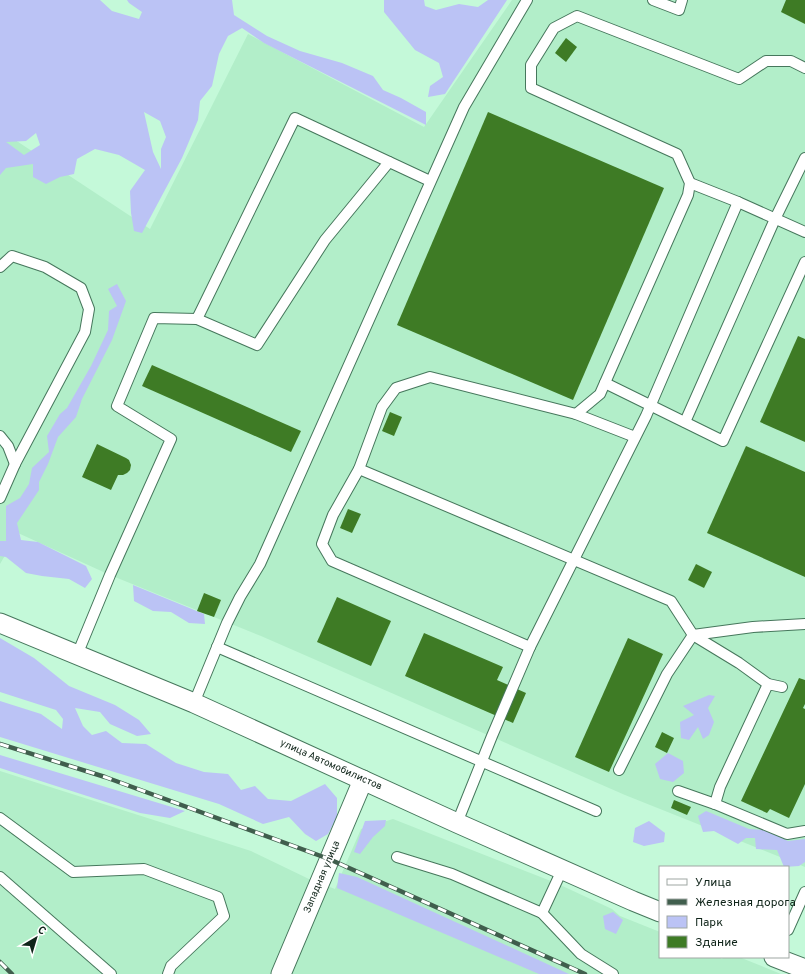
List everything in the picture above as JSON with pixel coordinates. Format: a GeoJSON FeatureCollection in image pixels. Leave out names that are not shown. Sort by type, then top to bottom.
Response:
{"type":"FeatureCollection","features":[{"type":"Feature","properties":{"kind":"street","name":"улица Автомобилистов"},"geometry":{"type":"LineString","coordinates":[[0,623],[194,703],[457,823],[659,912]]}},
{"type":"Feature","properties":{"kind":"street","name":"Западная улица"},"geometry":{"type":"LineString","coordinates":[[281,974],[364,780]]}},
{"type":"Feature","properties":{"kind":"street"},"geometry":{"type":"LineString","coordinates":[[778,958],[805,969]]}},
{"type":"Feature","properties":{"kind":"lane"},"geometry":{"type":"LineString","coordinates":[[194,703],[227,623],[240,597],[260,564],[464,107],[527,0]]}},
{"type":"Feature","properties":{"kind":"lane"},"geometry":{"type":"LineString","coordinates":[[653,0],[679,10],[682,0]]}},
{"type":"Feature","properties":{"kind":"lane"},"geometry":{"type":"LineString","coordinates":[[576,414],[600,394],[688,195],[690,183],[677,154],[531,88],[531,66],[554,28],[577,16],[740,79],[766,61],[791,61],[805,68]]}},
{"type":"Feature","properties":{"kind":"lane"},"geometry":{"type":"LineString","coordinates":[[197,318],[295,118],[430,181]]}},
{"type":"Feature","properties":{"kind":"lane"},"geometry":{"type":"LineString","coordinates":[[685,422],[775,219],[805,158]]}},
{"type":"Feature","properties":{"kind":"lane"},"geometry":{"type":"LineString","coordinates":[[77,655],[110,575],[171,439],[117,406],[154,318],[197,318],[257,345],[325,240],[389,162]]}},
{"type":"Feature","properties":{"kind":"lane"},"geometry":{"type":"LineString","coordinates":[[690,183],[738,202],[805,232]]}},
{"type":"Feature","properties":{"kind":"lane"},"geometry":{"type":"LineString","coordinates":[[457,823],[481,762],[530,647],[651,406],[738,202]]}},
{"type":"Feature","properties":{"kind":"lane"},"geometry":{"type":"LineString","coordinates":[[0,267],[12,256],[45,267],[81,288],[89,309],[85,332],[15,464],[0,498]]}},
{"type":"Feature","properties":{"kind":"lane"},"geometry":{"type":"LineString","coordinates":[[605,383],[723,441],[805,262]]}},
{"type":"Feature","properties":{"kind":"lane"},"geometry":{"type":"LineString","coordinates":[[530,647],[332,561],[322,544],[333,515],[359,469],[382,407],[396,388],[430,377],[576,414],[635,437]]}},
{"type":"Feature","properties":{"kind":"lane"},"geometry":{"type":"LineString","coordinates":[[0,436],[8,446],[15,464]]}},
{"type":"Feature","properties":{"kind":"lane"},"geometry":{"type":"LineString","coordinates":[[359,469],[671,601],[693,635],[739,663],[768,684],[782,687]]}},
{"type":"Feature","properties":{"kind":"lane"},"geometry":{"type":"LineString","coordinates":[[619,770],[667,674],[693,635],[753,626],[805,624]]}},
{"type":"Feature","properties":{"kind":"lane"},"geometry":{"type":"LineString","coordinates":[[217,647],[596,811]]}},
{"type":"Feature","properties":{"kind":"lane"},"geometry":{"type":"LineString","coordinates":[[715,804],[720,787],[768,684]]}},
{"type":"Feature","properties":{"kind":"lane"},"geometry":{"type":"LineString","coordinates":[[678,791],[715,804],[787,834],[805,831]]}},
{"type":"Feature","properties":{"kind":"lane"},"geometry":{"type":"LineString","coordinates":[[0,818],[73,872],[144,869],[218,897],[224,916],[171,966],[168,974]]}},
{"type":"Feature","properties":{"kind":"lane"},"geometry":{"type":"LineString","coordinates":[[398,857],[452,874],[542,913],[581,954],[614,974]]}},
{"type":"Feature","properties":{"kind":"lane"},"geometry":{"type":"LineString","coordinates":[[542,913],[562,870]]}},
{"type":"Feature","properties":{"kind":"lane"},"geometry":{"type":"LineString","coordinates":[[0,877],[112,974]]}},
{"type":"Feature","properties":{"kind":"lane"},"geometry":{"type":"LineString","coordinates":[[789,928],[805,892]]}},
{"type":"Feature","properties":{"kind":"shaded area"},"geometry":{"type":"Polygon","coordinates":[[[512,0],[805,0],[805,867],[625,795],[261,636],[110,575],[18,533],[0,564],[0,130],[150,229],[248,34],[424,127],[512,0]]]}},
{"type":"Feature","properties":{"kind":"shaded area"},"geometry":{"type":"Polygon","coordinates":[[[0,771],[251,851],[309,879],[335,889],[361,829],[393,819],[556,883],[612,909],[620,916],[659,932],[659,958],[741,958],[781,974],[0,974],[0,771]]]}},
{"type":"Feature","properties":{"kind":"green space"},"geometry":{"type":"Polygon","coordinates":[[[0,0],[100,0],[112,11],[139,19],[142,12],[127,0],[232,0],[234,15],[267,36],[300,51],[342,63],[373,76],[383,90],[426,112],[426,125],[264,43],[242,28],[228,36],[219,54],[212,86],[200,101],[198,120],[182,158],[142,233],[134,231],[130,191],[145,170],[119,155],[95,149],[77,159],[74,174],[60,177],[46,184],[33,177],[33,164],[6,168],[0,175],[0,0]],[[144,112],[153,152],[161,169],[161,149],[166,137],[160,121],[144,112]],[[36,133],[26,141],[6,142],[24,155],[40,145],[36,133]]]}},
{"type":"Feature","properties":{"kind":"green space"},"geometry":{"type":"Polygon","coordinates":[[[384,0],[424,0],[425,6],[436,10],[459,4],[478,7],[488,0],[507,0],[445,94],[428,97],[430,86],[443,77],[439,63],[415,50],[384,12],[384,0]]]}},
{"type":"Feature","properties":{"kind":"green space"},"geometry":{"type":"Polygon","coordinates":[[[117,284],[126,301],[112,340],[82,399],[76,417],[58,437],[48,464],[39,482],[39,490],[17,523],[21,540],[38,542],[86,566],[92,579],[85,588],[69,579],[26,573],[6,557],[0,556],[0,541],[6,541],[6,506],[20,498],[29,484],[32,468],[49,452],[47,436],[60,414],[67,408],[91,366],[108,330],[109,311],[117,306],[108,289],[117,284]]]}},
{"type":"Feature","properties":{"kind":"green space"},"geometry":{"type":"Polygon","coordinates":[[[133,585],[204,614],[205,624],[189,623],[171,612],[153,611],[134,601],[133,585]]]}},
{"type":"Feature","properties":{"kind":"green space"},"geometry":{"type":"Polygon","coordinates":[[[0,638],[34,658],[69,686],[115,705],[139,720],[151,734],[137,736],[110,724],[100,712],[75,708],[83,726],[92,735],[106,731],[122,743],[146,744],[176,763],[204,772],[228,774],[241,790],[255,786],[268,799],[291,801],[325,784],[337,798],[337,817],[328,834],[316,841],[305,834],[289,817],[263,824],[219,804],[0,737],[0,701],[41,714],[62,729],[63,719],[56,710],[0,692],[0,638]]]}},
{"type":"Feature","properties":{"kind":"green space"},"geometry":{"type":"Polygon","coordinates":[[[709,695],[715,696],[708,708],[714,722],[709,735],[703,739],[698,727],[689,740],[681,738],[680,722],[694,715],[683,706],[709,695]]]}},
{"type":"Feature","properties":{"kind":"green space"},"geometry":{"type":"Polygon","coordinates":[[[668,753],[683,761],[684,773],[673,782],[660,779],[655,764],[668,753]]]}},
{"type":"Feature","properties":{"kind":"green space"},"geometry":{"type":"Polygon","coordinates":[[[0,755],[185,811],[170,818],[140,813],[0,768],[0,755]]]}},
{"type":"Feature","properties":{"kind":"green space"},"geometry":{"type":"Polygon","coordinates":[[[706,811],[749,829],[764,830],[788,841],[805,839],[805,862],[799,866],[784,866],[777,850],[756,849],[755,838],[746,838],[738,844],[714,831],[703,832],[698,816],[706,811]]]}},
{"type":"Feature","properties":{"kind":"green space"},"geometry":{"type":"Polygon","coordinates":[[[386,820],[385,826],[373,837],[360,854],[354,852],[365,821],[386,820]]]}},
{"type":"Feature","properties":{"kind":"green space"},"geometry":{"type":"Polygon","coordinates":[[[649,821],[665,833],[664,842],[644,846],[633,842],[635,828],[649,821]]]}},
{"type":"Feature","properties":{"kind":"green space"},"geometry":{"type":"Polygon","coordinates":[[[339,873],[357,877],[569,974],[539,974],[337,888],[339,873]]]}},
{"type":"Feature","properties":{"kind":"green space"},"geometry":{"type":"Polygon","coordinates":[[[613,912],[623,920],[616,934],[605,929],[603,916],[613,912]]]}},
{"type":"Feature","properties":{"kind":"building"},"geometry":{"type":"Polygon","coordinates":[[[786,0],[805,0],[805,24],[781,12],[786,0]]]}},
{"type":"Feature","properties":{"kind":"building"},"geometry":{"type":"Polygon","coordinates":[[[566,38],[577,47],[566,62],[555,53],[566,38]]]}},
{"type":"Feature","properties":{"kind":"building"},"geometry":{"type":"Polygon","coordinates":[[[488,112],[664,188],[573,400],[397,325],[488,112]]]}},
{"type":"Feature","properties":{"kind":"building"},"geometry":{"type":"Polygon","coordinates":[[[798,336],[805,339],[805,442],[760,422],[798,336]]]}},
{"type":"Feature","properties":{"kind":"building"},"geometry":{"type":"Polygon","coordinates":[[[152,365],[301,431],[291,452],[142,386],[152,365]]]}},
{"type":"Feature","properties":{"kind":"building"},"geometry":{"type":"Polygon","coordinates":[[[390,412],[402,417],[394,436],[382,431],[390,412]]]}},
{"type":"Feature","properties":{"kind":"building"},"geometry":{"type":"Polygon","coordinates":[[[97,444],[126,458],[129,460],[131,465],[130,470],[127,473],[118,475],[111,490],[82,477],[97,444]]]}},
{"type":"Feature","properties":{"kind":"building"},"geometry":{"type":"Polygon","coordinates":[[[746,446],[805,472],[805,577],[707,533],[746,446]]]}},
{"type":"Feature","properties":{"kind":"building"},"geometry":{"type":"Polygon","coordinates":[[[348,509],[361,514],[352,533],[340,528],[348,509]]]}},
{"type":"Feature","properties":{"kind":"building"},"geometry":{"type":"Polygon","coordinates":[[[696,564],[712,572],[704,588],[688,580],[696,564]]]}},
{"type":"Feature","properties":{"kind":"building"},"geometry":{"type":"Polygon","coordinates":[[[204,593],[221,600],[214,617],[197,611],[204,593]]]}},
{"type":"Feature","properties":{"kind":"building"},"geometry":{"type":"Polygon","coordinates":[[[337,597],[391,621],[371,666],[317,642],[337,597]]]}},
{"type":"Feature","properties":{"kind":"building"},"geometry":{"type":"Polygon","coordinates":[[[424,633],[503,667],[497,680],[526,693],[513,723],[405,676],[424,633]]]}},
{"type":"Feature","properties":{"kind":"building"},"geometry":{"type":"Polygon","coordinates":[[[628,638],[663,654],[609,772],[575,757],[628,638]]]}},
{"type":"Feature","properties":{"kind":"building"},"geometry":{"type":"Polygon","coordinates":[[[799,678],[805,680],[805,704],[803,708],[805,709],[805,784],[789,818],[770,809],[767,813],[741,801],[799,678]]]}},
{"type":"Feature","properties":{"kind":"building"},"geometry":{"type":"Polygon","coordinates":[[[662,732],[674,738],[667,753],[655,747],[662,732]]]}},
{"type":"Feature","properties":{"kind":"building"},"geometry":{"type":"Polygon","coordinates":[[[674,800],[691,807],[687,815],[671,808],[674,800]]]}},
{"type":"Feature","properties":{"kind":"railway"},"geometry":{"type":"LineString","coordinates":[[0,744],[105,777],[329,859],[585,974]]}},
{"type":"Feature","properties":{"kind":"railway"},"geometry":{"type":"LineString","coordinates":[[0,962],[12,974]]}}]}
